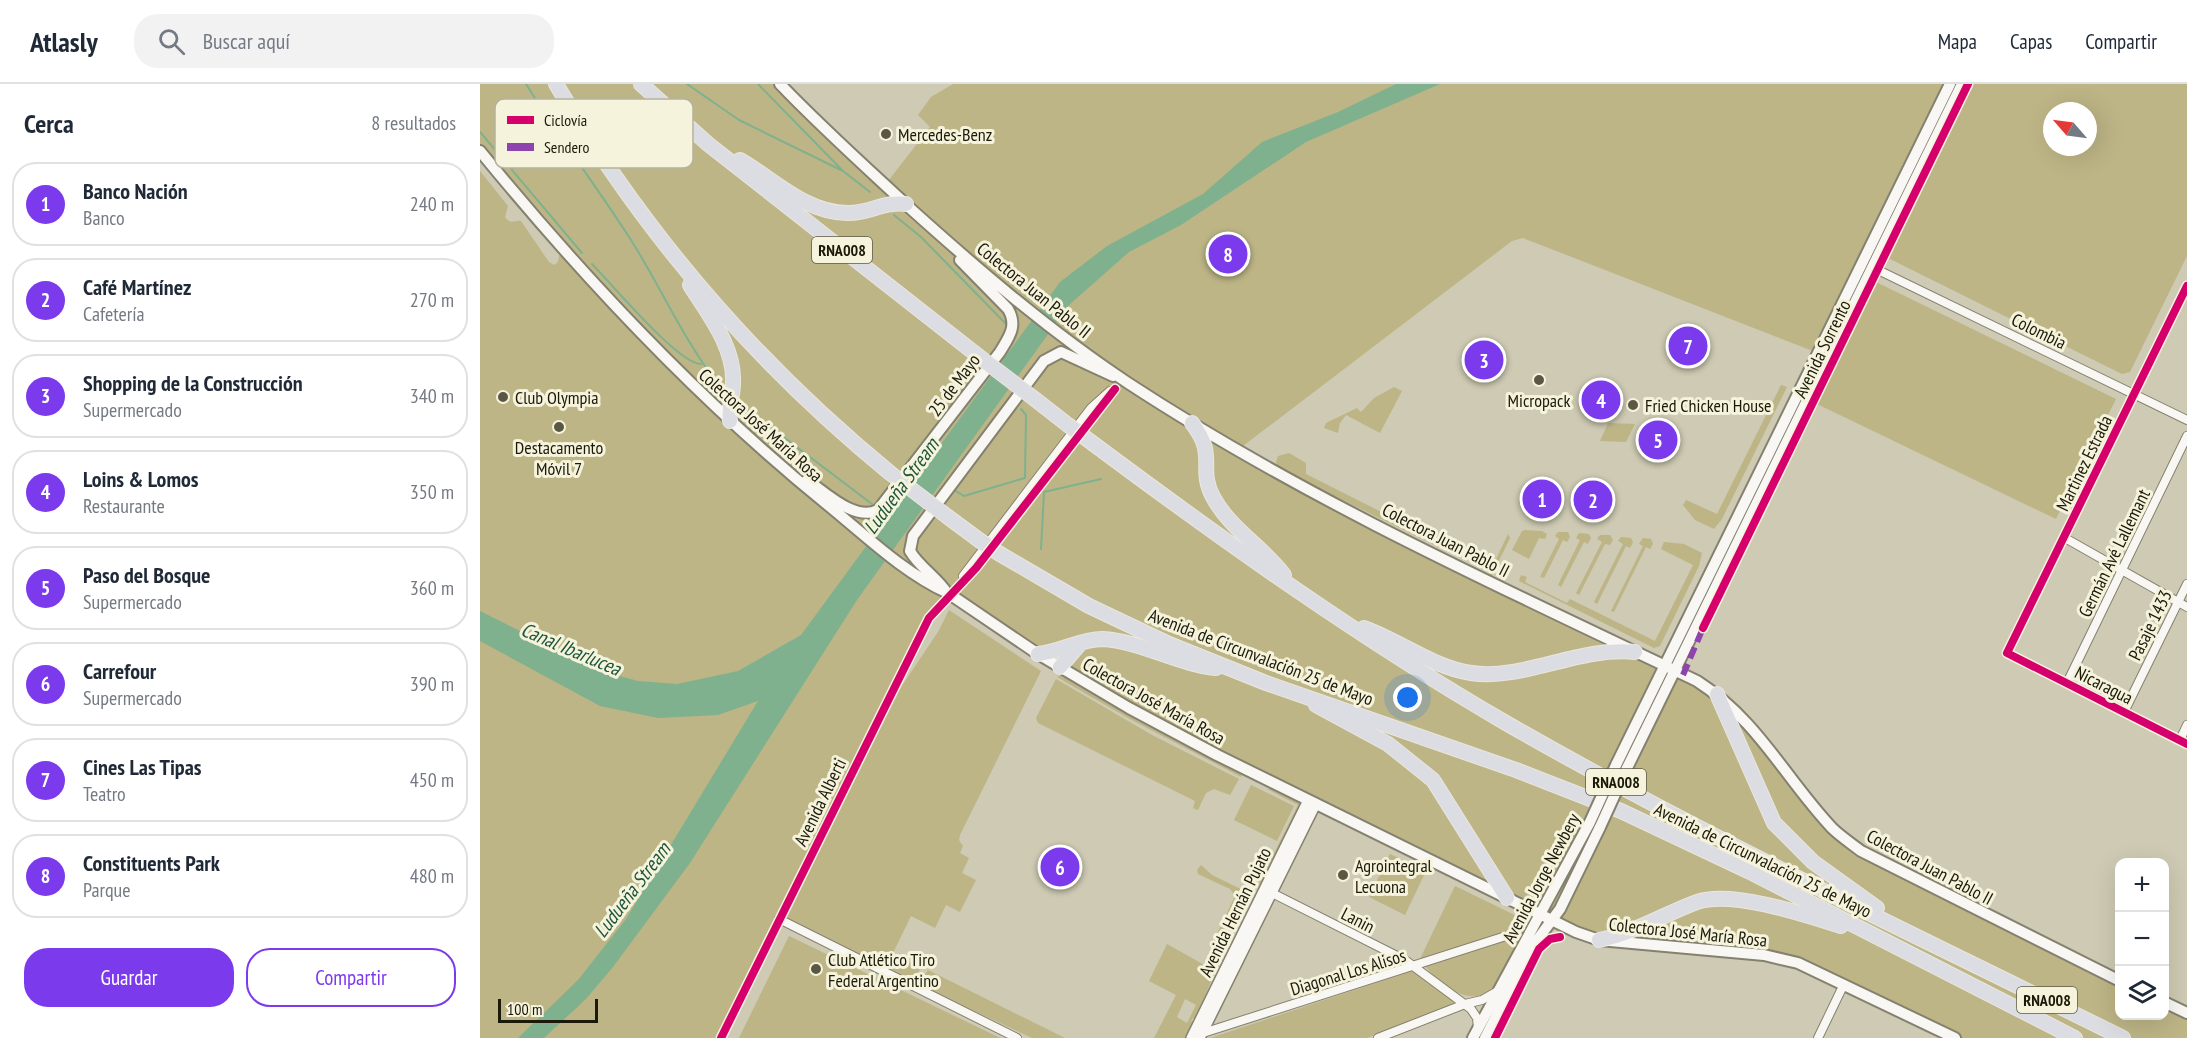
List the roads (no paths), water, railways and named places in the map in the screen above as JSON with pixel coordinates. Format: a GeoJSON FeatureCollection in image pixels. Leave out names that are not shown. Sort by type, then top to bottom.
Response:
{"type":"FeatureCollection","features":[{"type":"Feature","properties":{"kind":"highway","name":"Avenida de Circunvalación 25 de Mayo"},"geometry":{"type":"LineString","coordinates":[[556,84],[566,99]]}},
{"type":"Feature","properties":{"kind":"highway","name":"Avenida de Circunvalación 25 de Mayo"},"geometry":{"type":"LineString","coordinates":[[641,84],[658,99]]}},
{"type":"Feature","properties":{"kind":"highway","name":"Avenida de Circunvalación 25 de Mayo"},"geometry":{"type":"LineString","coordinates":[[693,131],[1068,425],[1292,587],[1342,620],[1478,706],[1587,768],[1750,853],[2123,1038]]}},
{"type":"Feature","properties":{"kind":"highway"},"geometry":{"type":"LineString","coordinates":[[708,144],[750,166],[793,195],[827,210],[848,213],[887,203],[906,204]]}},
{"type":"Feature","properties":{"kind":"highway","name":"Avenida de Circunvalación 25 de Mayo"},"geometry":{"type":"LineString","coordinates":[[612,168],[671,252],[736,329],[791,386],[837,429],[890,473],[1000,555],[1117,620],[1233,670],[1516,770],[1621,811],[1878,937],[2075,1038]]}},
{"type":"Feature","properties":{"kind":"highway"},"geometry":{"type":"LineString","coordinates":[[671,252],[724,342],[733,383],[729,405],[730,421]]}},
{"type":"Feature","properties":{"kind":"highway"},"geometry":{"type":"LineString","coordinates":[[1192,423],[1206,443],[1206,474],[1213,496],[1234,526],[1275,563],[1292,587]]}},
{"type":"Feature","properties":{"kind":"highway"},"geometry":{"type":"LineString","coordinates":[[1342,620],[1382,634],[1439,663],[1472,673],[1508,671],[1596,652],[1635,652]]}},
{"type":"Feature","properties":{"kind":"highway"},"geometry":{"type":"LineString","coordinates":[[1038,654],[1057,652],[1084,642],[1102,639],[1198,666],[1233,670]]}},
{"type":"Feature","properties":{"kind":"highway"},"geometry":{"type":"LineString","coordinates":[[1060,667],[1071,652],[1084,642]]}},
{"type":"Feature","properties":{"kind":"highway"},"geometry":{"type":"LineString","coordinates":[[1717,694],[1774,823],[1813,862],[1899,927]]}},
{"type":"Feature","properties":{"kind":"highway"},"geometry":{"type":"LineString","coordinates":[[1302,695],[1329,714],[1388,744],[1427,774],[1443,794],[1507,898]]}},
{"type":"Feature","properties":{"kind":"highway"},"geometry":{"type":"LineString","coordinates":[[1599,940],[1624,935],[1700,901],[1741,900],[1878,937]]}},
{"type":"Feature","properties":{"kind":"main road","name":"Colectora Juan Pablo II"},"geometry":{"type":"LineString","coordinates":[[780,84],[826,133],[944,239],[1024,306],[1126,381],[1192,423],[1321,495],[1717,694],[1748,722],[1833,829],[1861,851],[2115,978]]}},
{"type":"Feature","properties":{"kind":"main road","name":"Avenida Sorrento"},"geometry":{"type":"LineString","coordinates":[[1665,666],[1950,84]]}},
{"type":"Feature","properties":{"kind":"main road","name":"Avenida Sorrento"},"geometry":{"type":"LineString","coordinates":[[1675,671],[1962,84]]}},
{"type":"Feature","properties":{"kind":"main road","name":"Colectora José María Rosa"},"geometry":{"type":"LineString","coordinates":[[480,151],[561,249],[619,313],[771,458],[898,561],[933,586],[952,592],[1038,654],[1129,708],[1552,922],[1599,940],[1764,955],[1798,963],[1955,1038]]}},
{"type":"Feature","properties":{"kind":"main road","name":"25 de Mayo"},"geometry":{"type":"LineString","coordinates":[[771,458],[857,513],[872,513],[885,502],[1000,352],[1014,325],[1008,309],[944,239]]}},
{"type":"Feature","properties":{"kind":"main road"},"geometry":{"type":"LineString","coordinates":[[952,592],[915,559],[910,551],[913,536],[1044,361],[1053,354],[1069,353],[1100,371],[1126,381]]}},
{"type":"Feature","properties":{"kind":"main road","name":"Avenida Jorge Newbery"},"geometry":{"type":"LineString","coordinates":[[1479,1035],[1500,989],[1541,917],[1590,822],[1665,666]]}},
{"type":"Feature","properties":{"kind":"main road","name":"Avenida Jorge Newbery"},"geometry":{"type":"LineString","coordinates":[[1479,1035],[1532,947],[1552,922],[1675,671]]}},
{"type":"Feature","properties":{"kind":"main road"},"geometry":{"type":"LineString","coordinates":[[2169,1004],[2187,1013]]}},
{"type":"Feature","properties":{"kind":"street","name":"Colombia"},"geometry":{"type":"LineString","coordinates":[[1878,270],[2187,420]]}},
{"type":"Feature","properties":{"kind":"street","name":"Martinez Estrada"},"geometry":{"type":"LineString","coordinates":[[2007,653],[2187,286]]}},
{"type":"Feature","properties":{"kind":"street","name":"Avenida Alberti"},"geometry":{"type":"LineString","coordinates":[[721,1038],[915,645],[934,611],[952,592],[971,563],[1070,434],[1101,398],[1126,381]]}},
{"type":"Feature","properties":{"kind":"street","name":"Germán Avé Lallemant"},"geometry":{"type":"LineString","coordinates":[[2067,683],[2187,436]]}},
{"type":"Feature","properties":{"kind":"street"},"geometry":{"type":"LineString","coordinates":[[2064,538],[2187,607]]}},
{"type":"Feature","properties":{"kind":"street","name":"Pasaje 1433"},"geometry":{"type":"LineString","coordinates":[[2124,712],[2187,584]]}},
{"type":"Feature","properties":{"kind":"street","name":"Nicaragua"},"geometry":{"type":"LineString","coordinates":[[2007,653],[2183,742]]}},
{"type":"Feature","properties":{"kind":"street"},"geometry":{"type":"LineString","coordinates":[[2183,742],[2187,725]]}},
{"type":"Feature","properties":{"kind":"street","name":"Avenida Hernán Pujato"},"geometry":{"type":"LineString","coordinates":[[1197,1035],[1312,802]]}},
{"type":"Feature","properties":{"kind":"street","name":"Lanin"},"geometry":{"type":"LineString","coordinates":[[1268,891],[1416,967],[1465,1004]]}},
{"type":"Feature","properties":{"kind":"street"},"geometry":{"type":"LineString","coordinates":[[779,919],[1017,1038]]}},
{"type":"Feature","properties":{"kind":"street","name":"Diagonal Los Alisos"},"geometry":{"type":"LineString","coordinates":[[1197,1035],[1416,967],[1509,935]]}},
{"type":"Feature","properties":{"kind":"street"},"geometry":{"type":"LineString","coordinates":[[1818,1038],[1844,984]]}},
{"type":"Feature","properties":{"kind":"street"},"geometry":{"type":"LineString","coordinates":[[1378,1038],[1465,1004],[1482,1000],[1500,989]]}},
{"type":"Feature","properties":{"kind":"street"},"geometry":{"type":"LineString","coordinates":[[1465,1004],[1475,1014],[1479,1035]]}},
{"type":"Feature","properties":{"kind":"waterway"},"geometry":{"type":"LineString","coordinates":[[526,84],[536,99]]}},
{"type":"Feature","properties":{"kind":"waterway"},"geometry":{"type":"LineString","coordinates":[[687,84],[739,120],[843,171],[870,192]]}},
{"type":"Feature","properties":{"kind":"waterway"},"geometry":{"type":"LineString","coordinates":[[758,84],[842,170]]}},
{"type":"Feature","properties":{"kind":"waterway"},"geometry":{"type":"LineString","coordinates":[[480,132],[495,150]]}},
{"type":"Feature","properties":{"kind":"waterway"},"geometry":{"type":"LineString","coordinates":[[510,168],[582,253]]}},
{"type":"Feature","properties":{"kind":"waterway"},"geometry":{"type":"LineString","coordinates":[[583,168],[631,240],[685,334],[721,388]]}},
{"type":"Feature","properties":{"kind":"waterway"},"geometry":{"type":"LineString","coordinates":[[894,215],[921,237],[1007,325]]}},
{"type":"Feature","properties":{"kind":"waterway"},"geometry":{"type":"LineString","coordinates":[[592,264],[661,337],[690,360],[701,364]]}},
{"type":"Feature","properties":{"kind":"waterway","name":"Ludueña Stream"},"geometry":{"type":"LineString","coordinates":[[740,404],[872,504]]}},
{"type":"Feature","properties":{"kind":"waterway"},"geometry":{"type":"LineString","coordinates":[[1021,409],[1026,415],[1025,478]]}},
{"type":"Feature","properties":{"kind":"waterway"},"geometry":{"type":"LineString","coordinates":[[956,491],[964,496],[1025,478]]}},
{"type":"Feature","properties":{"kind":"waterway"},"geometry":{"type":"LineString","coordinates":[[1044,492],[1101,479]]}},
{"type":"Feature","properties":{"kind":"waterway"},"geometry":{"type":"LineString","coordinates":[[1041,549],[1044,492]]}},
{"type":"Feature","properties":{"kind":"place","name":"Mercedes-Benz"},"geometry":{"type":"Point","coordinates":[886,134]}},
{"type":"Feature","properties":{"kind":"place","name":"Constituents Park"},"geometry":{"type":"Point","coordinates":[1228,254]}},
{"type":"Feature","properties":{"kind":"place","name":"Cines Las Tipas"},"geometry":{"type":"Point","coordinates":[1688,346]}},
{"type":"Feature","properties":{"kind":"place","name":"Shopping de la Construcción"},"geometry":{"type":"Point","coordinates":[1484,360]}},
{"type":"Feature","properties":{"kind":"place","name":"Micropack"},"geometry":{"type":"Point","coordinates":[1539,380]}},
{"type":"Feature","properties":{"kind":"place","name":"Club Olympia"},"geometry":{"type":"Point","coordinates":[503,397]}},
{"type":"Feature","properties":{"kind":"place","name":"Loins & Lomos"},"geometry":{"type":"Point","coordinates":[1601,400]}},
{"type":"Feature","properties":{"kind":"place","name":"Fried Chicken House"},"geometry":{"type":"Point","coordinates":[1633,405]}},
{"type":"Feature","properties":{"kind":"place","name":"Destacamento Móvil 7"},"geometry":{"type":"Point","coordinates":[559,427]}},
{"type":"Feature","properties":{"kind":"place","name":"Paso del Bosque"},"geometry":{"type":"Point","coordinates":[1658,440]}},
{"type":"Feature","properties":{"kind":"place","name":"Banco Nación"},"geometry":{"type":"Point","coordinates":[1542,499]}},
{"type":"Feature","properties":{"kind":"place","name":"Café Martínez"},"geometry":{"type":"Point","coordinates":[1593,500]}},
{"type":"Feature","properties":{"kind":"place","name":"Carrefour"},"geometry":{"type":"Point","coordinates":[1060,867]}},
{"type":"Feature","properties":{"kind":"place","name":"Agrointegral Lecuona"},"geometry":{"type":"Point","coordinates":[1343,875]}},
{"type":"Feature","properties":{"kind":"place","name":"Club Atlético Tiro Federal Argentino"},"geometry":{"type":"Point","coordinates":[816,969]}},
{"type":"Feature","properties":{"kind":"water label","name":"Canal Ibarlucea"},"geometry":{"type":"Point","coordinates":[571,649]}}]}
